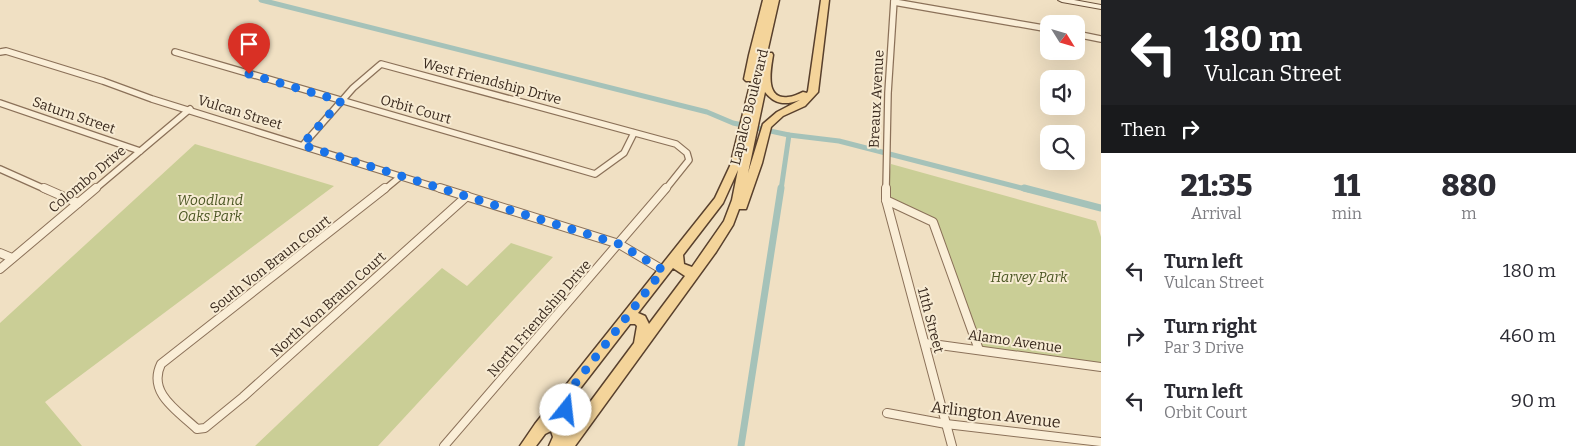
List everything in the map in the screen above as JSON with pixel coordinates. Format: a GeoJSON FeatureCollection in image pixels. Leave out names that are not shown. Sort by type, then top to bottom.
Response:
{"type":"FeatureCollection","features":[{"type":"Feature","properties":{"kind":"main road"},"geometry":{"type":"LineString","coordinates":[[767,0],[751,62],[752,128],[768,123],[780,114],[805,101],[813,92],[825,0]]}},
{"type":"Feature","properties":{"kind":"main road","name":"Lapalco Boulevard"},"geometry":{"type":"LineString","coordinates":[[566,446],[712,249],[726,226],[735,206],[764,77],[774,0]]}},
{"type":"Feature","properties":{"kind":"main road","name":"Lapalco Boulevard"},"geometry":{"type":"LineString","coordinates":[[527,446],[719,200],[752,128],[768,45],[781,0]]}},
{"type":"Feature","properties":{"kind":"main road"},"geometry":{"type":"LineString","coordinates":[[1062,0],[1101,6]]}},
{"type":"Feature","properties":{"kind":"main road"},"geometry":{"type":"LineString","coordinates":[[764,77],[770,94],[784,100],[791,100],[801,96],[814,83]]}},
{"type":"Feature","properties":{"kind":"main road"},"geometry":{"type":"LineString","coordinates":[[678,253],[678,267],[688,272],[695,272]]}},
{"type":"Feature","properties":{"kind":"main road"},"geometry":{"type":"LineString","coordinates":[[626,318],[637,318],[644,327],[644,332],[630,360]]}},
{"type":"Feature","properties":{"kind":"main road"},"geometry":{"type":"LineString","coordinates":[[567,394],[564,403],[567,412],[584,422]]}},
{"type":"Feature","properties":{"kind":"main road"},"geometry":{"type":"LineString","coordinates":[[540,429],[551,424],[558,427],[561,438],[556,446]]}},
{"type":"Feature","properties":{"kind":"street"},"geometry":{"type":"LineString","coordinates":[[894,1],[1040,28]]}},
{"type":"Feature","properties":{"kind":"street","name":"Breaux Avenue"},"geometry":{"type":"LineString","coordinates":[[886,200],[894,1]]}},
{"type":"Feature","properties":{"kind":"street"},"geometry":{"type":"LineString","coordinates":[[1085,35],[1101,38]]}},
{"type":"Feature","properties":{"kind":"street","name":"Vulcan Street"},"geometry":{"type":"LineString","coordinates":[[3,52],[619,244],[663,270]]}},
{"type":"Feature","properties":{"kind":"street","name":"Orbit Court"},"geometry":{"type":"LineString","coordinates":[[175,52],[595,174],[624,153],[637,134]]}},
{"type":"Feature","properties":{"kind":"street","name":"West Friendship Drive"},"geometry":{"type":"LineString","coordinates":[[341,101],[376,65],[381,64],[637,134]]}},
{"type":"Feature","properties":{"kind":"street"},"geometry":{"type":"LineString","coordinates":[[302,145],[341,101]]}},
{"type":"Feature","properties":{"kind":"street","name":"Saturn Street"},"geometry":{"type":"LineString","coordinates":[[0,103],[140,151]]}},
{"type":"Feature","properties":{"kind":"street","name":"Colombo Drive"},"geometry":{"type":"LineString","coordinates":[[0,268],[190,109]]}},
{"type":"Feature","properties":{"kind":"street","name":"North Friendship Drive"},"geometry":{"type":"LineString","coordinates":[[444,446],[689,160],[688,153],[682,146],[637,134]]}},
{"type":"Feature","properties":{"kind":"street"},"geometry":{"type":"LineString","coordinates":[[0,170],[78,203]]}},
{"type":"Feature","properties":{"kind":"street","name":"South Von Braun Court"},"geometry":{"type":"LineString","coordinates":[[205,428],[197,429],[158,391],[156,374],[162,364],[401,176]]}},
{"type":"Feature","properties":{"kind":"street","name":"North Von Braun Court"},"geometry":{"type":"LineString","coordinates":[[205,428],[243,397],[467,196]]}},
{"type":"Feature","properties":{"kind":"street"},"geometry":{"type":"LineString","coordinates":[[886,200],[933,222],[979,350]]}},
{"type":"Feature","properties":{"kind":"street","name":"11th Street"},"geometry":{"type":"LineString","coordinates":[[886,200],[952,446]]}},
{"type":"Feature","properties":{"kind":"street"},"geometry":{"type":"LineString","coordinates":[[0,254],[12,258]]}},
{"type":"Feature","properties":{"kind":"street","name":"Alamo Avenue"},"geometry":{"type":"LineString","coordinates":[[925,343],[1101,366]]}},
{"type":"Feature","properties":{"kind":"street","name":"Arlington Avenue"},"geometry":{"type":"LineString","coordinates":[[887,413],[946,424],[1101,442]]}},
{"type":"Feature","properties":{"kind":"green space","name":"Woodland Oaks Park"},"geometry":{"type":"Polygon","coordinates":[[[195,144],[334,186],[45,402],[82,446],[0,446],[0,323],[195,144]]]}},
{"type":"Feature","properties":{"kind":"green space","name":"Harvey Park"},"geometry":{"type":"Polygon","coordinates":[[[891,164],[1096,221],[1101,237],[1101,367],[979,350],[933,222],[886,200],[891,164]]]}},
{"type":"Feature","properties":{"kind":"green space"},"geometry":{"type":"Polygon","coordinates":[[[511,243],[553,257],[378,446],[255,446],[442,268],[467,286],[511,243]]]}},
{"type":"Feature","properties":{"kind":"waterway"},"geometry":{"type":"LineString","coordinates":[[261,0],[707,112],[733,123],[789,135]]}},
{"type":"Feature","properties":{"kind":"waterway"},"geometry":{"type":"LineString","coordinates":[[781,190],[789,135]]}},
{"type":"Feature","properties":{"kind":"waterway"},"geometry":{"type":"LineString","coordinates":[[789,135],[839,141],[1029,190]]}},
{"type":"Feature","properties":{"kind":"waterway"},"geometry":{"type":"LineString","coordinates":[[741,446],[781,188]]}},
{"type":"Feature","properties":{"kind":"waterway"},"geometry":{"type":"LineString","coordinates":[[1024,188],[1101,208]]}},
{"type":"Feature","properties":{"kind":"route"},"geometry":{"type":"LineString","coordinates":[[249,74],[341,101],[302,145],[619,244],[663,270],[567,394],[564,403],[566,410]]}}]}
